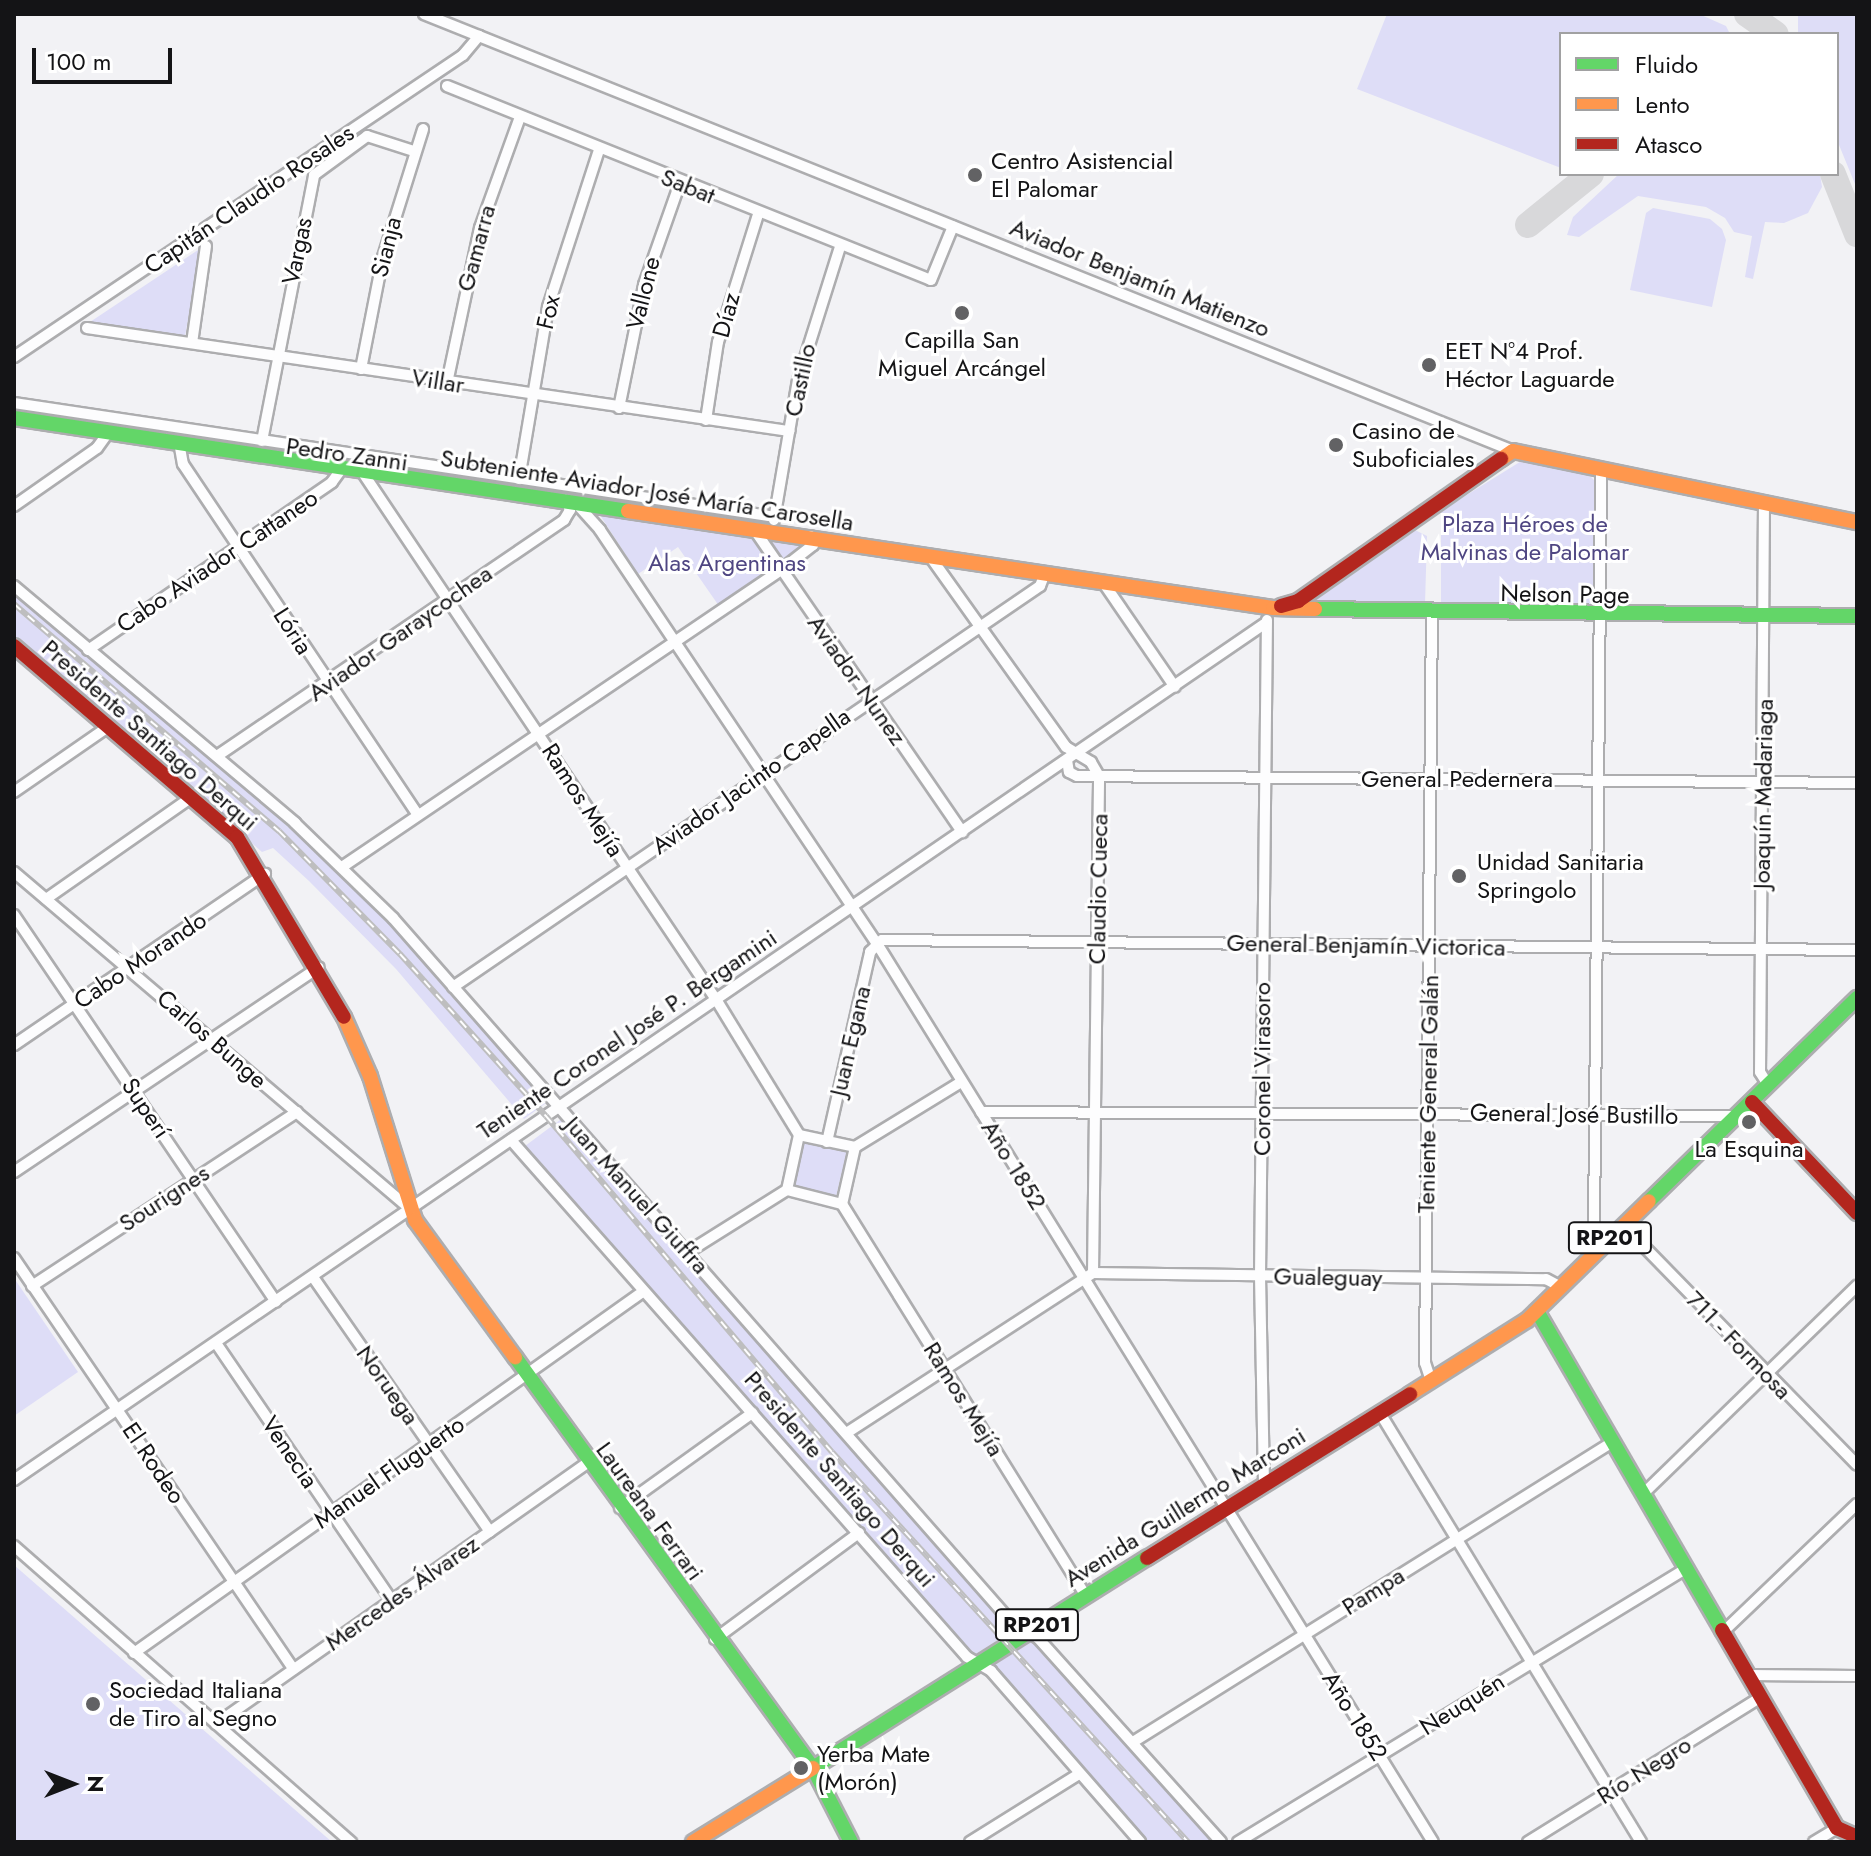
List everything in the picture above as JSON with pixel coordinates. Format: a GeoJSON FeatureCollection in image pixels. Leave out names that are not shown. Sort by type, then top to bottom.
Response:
{"type":"FeatureCollection","features":[{"type":"Feature","properties":{"kind":"street","name":"Aviador Benjamín Matienzo"},"geometry":{"type":"LineString","coordinates":[[424,14],[1513,451],[1857,522]]}},
{"type":"Feature","properties":{"kind":"street","name":"Capitán Claudio Rosales"},"geometry":{"type":"LineString","coordinates":[[14,357],[463,55],[479,36]]}},
{"type":"Feature","properties":{"kind":"street","name":"Sabat"},"geometry":{"type":"LineString","coordinates":[[447,86],[680,183],[931,280],[953,226]]}},
{"type":"Feature","properties":{"kind":"street","name":"Gamarra"},"geometry":{"type":"LineString","coordinates":[[447,383],[480,228],[520,117]]}},
{"type":"Feature","properties":{"kind":"street","name":"Sianja"},"geometry":{"type":"LineString","coordinates":[[361,369],[383,257],[423,129]]}},
{"type":"Feature","properties":{"kind":"street","name":"Vargas"},"geometry":{"type":"LineString","coordinates":[[262,441],[275,356],[314,175],[367,136],[414,151]]}},
{"type":"Feature","properties":{"kind":"street","name":"Fox"},"geometry":{"type":"LineString","coordinates":[[519,479],[555,282],[599,150]]}},
{"type":"Feature","properties":{"kind":"street","name":"Vallone"},"geometry":{"type":"LineString","coordinates":[[619,408],[644,285],[680,183]]}},
{"type":"Feature","properties":{"kind":"street","name":"Díaz"},"geometry":{"type":"LineString","coordinates":[[706,420],[718,342],[758,214]]}},
{"type":"Feature","properties":{"kind":"street"},"geometry":{"type":"LineString","coordinates":[[192,343],[206,246]]}},
{"type":"Feature","properties":{"kind":"street","name":"Castillo"},"geometry":{"type":"LineString","coordinates":[[766,524],[815,315],[840,247]]}},
{"type":"Feature","properties":{"kind":"street","name":"Villar"},"geometry":{"type":"LineString","coordinates":[[87,328],[532,396],[789,431]]}},
{"type":"Feature","properties":{"kind":"street","name":"Pedro Zanni"},"geometry":{"type":"LineString","coordinates":[[14,403],[519,479],[766,524]]}},
{"type":"Feature","properties":{"kind":"street","name":"Subteniente Aviador José María Carosella"},"geometry":{"type":"LineString","coordinates":[[14,418],[570,501],[766,524],[811,536],[1273,608]]}},
{"type":"Feature","properties":{"kind":"street"},"geometry":{"type":"LineString","coordinates":[[14,506],[97,448],[108,433]]}},
{"type":"Feature","properties":{"kind":"street","name":"Lória"},"geometry":{"type":"LineString","coordinates":[[179,442],[183,464],[418,815]]}},
{"type":"Feature","properties":{"kind":"street"},"geometry":{"type":"LineString","coordinates":[[1273,608],[1298,601],[1513,451]]}},
{"type":"Feature","properties":{"kind":"street","name":"Cabo Aviador Cattaneo"},"geometry":{"type":"LineString","coordinates":[[88,650],[332,482],[342,468]]}},
{"type":"Feature","properties":{"kind":"street","name":"Ramos Mejía"},"geometry":{"type":"LineString","coordinates":[[359,469],[717,1001],[799,1135]]}},
{"type":"Feature","properties":{"kind":"street"},"geometry":{"type":"LineString","coordinates":[[1600,1248],[1594,1231],[1601,469]]}},
{"type":"Feature","properties":{"kind":"street","name":"Aviador Garaycochea"},"geometry":{"type":"LineString","coordinates":[[217,756],[564,520],[570,510],[570,501]]}},
{"type":"Feature","properties":{"kind":"street","name":"Año 1852"},"geometry":{"type":"LineString","coordinates":[[570,501],[674,643],[876,942],[1074,1263],[1090,1277],[1225,1508],[1433,1842]]}},
{"type":"Feature","properties":{"kind":"street","name":"Joaquín Madariaga"},"geometry":{"type":"LineString","coordinates":[[1764,502],[1760,1072],[1768,1085]]}},
{"type":"Feature","properties":{"kind":"street","name":"Aviador Nunez"},"geometry":{"type":"LineString","coordinates":[[766,524],[781,570],[962,832]]}},
{"type":"Feature","properties":{"kind":"street"},"geometry":{"type":"LineString","coordinates":[[342,867],[781,570],[813,545],[811,536]]}},
{"type":"Feature","properties":{"kind":"street"},"geometry":{"type":"LineString","coordinates":[[929,555],[1072,757],[1091,762],[1099,776]]}},
{"type":"Feature","properties":{"kind":"street","name":"Aviador Jacinto Capella"},"geometry":{"type":"LineString","coordinates":[[453,987],[761,773],[1040,586],[1045,573]]}},
{"type":"Feature","properties":{"kind":"street"},"geometry":{"type":"LineString","coordinates":[[1103,582],[1175,687]]}},
{"type":"Feature","properties":{"kind":"street","name":"Juan Manuel Giuffra"},"geometry":{"type":"LineString","coordinates":[[14,586],[217,756],[342,867],[453,987],[1026,1632],[1038,1638],[1221,1842]]}},
{"type":"Feature","properties":{"kind":"street","name":"Nelson Page"},"geometry":{"type":"LineString","coordinates":[[1273,608],[1598,616],[1857,616]]}},
{"type":"Feature","properties":{"kind":"street","name":"Coronel Virasoro"},"geometry":{"type":"LineString","coordinates":[[1264,1484],[1260,1276],[1264,624],[1273,608]]}},
{"type":"Feature","properties":{"kind":"street","name":"Teniente General Galán"},"geometry":{"type":"LineString","coordinates":[[1431,1381],[1425,1363],[1432,613]]}},
{"type":"Feature","properties":{"kind":"street","name":"Teniente Coronel José P. Bergamini"},"geometry":{"type":"LineString","coordinates":[[14,1480],[1264,624]]}},
{"type":"Feature","properties":{"kind":"street","name":"Presidente Santiago Derqui"},"geometry":{"type":"LineString","coordinates":[[18,656],[108,727],[242,843],[265,874],[319,967],[370,1076],[409,1208]]}},
{"type":"Feature","properties":{"kind":"street"},"geometry":{"type":"LineString","coordinates":[[14,792],[108,727]]}},
{"type":"Feature","properties":{"kind":"street","name":"General Pedernera"},"geometry":{"type":"LineString","coordinates":[[1072,757],[1073,775],[1099,776],[1857,783]]}},
{"type":"Feature","properties":{"kind":"street","name":"Claudio Cueca"},"geometry":{"type":"LineString","coordinates":[[1090,1277],[1093,1256],[1099,776]]}},
{"type":"Feature","properties":{"kind":"street"},"geometry":{"type":"LineString","coordinates":[[46,899],[190,798]]}},
{"type":"Feature","properties":{"kind":"street","name":"Carlos Bunge"},"geometry":{"type":"LineString","coordinates":[[14,872],[409,1208]]}},
{"type":"Feature","properties":{"kind":"street","name":"Cabo Morando"},"geometry":{"type":"LineString","coordinates":[[14,1045],[265,874]]}},
{"type":"Feature","properties":{"kind":"street","name":"Superí"},"geometry":{"type":"LineString","coordinates":[[14,916],[136,1091],[276,1302]]}},
{"type":"Feature","properties":{"kind":"street","name":"General Benjamín Victorica"},"geometry":{"type":"LineString","coordinates":[[876,942],[1857,950]]}},
{"type":"Feature","properties":{"kind":"street","name":"Juan Egana"},"geometry":{"type":"LineString","coordinates":[[827,1142],[876,942]]}},
{"type":"Feature","properties":{"kind":"street"},"geometry":{"type":"LineString","coordinates":[[14,1172],[319,967]]}},
{"type":"Feature","properties":{"kind":"street","name":"RP201"},"geometry":{"type":"LineString","coordinates":[[1537,1311],[1857,998]]}},
{"type":"Feature","properties":{"kind":"street"},"geometry":{"type":"LineString","coordinates":[[688,1252],[787,1190],[799,1135],[855,1147],[961,1082]]}},
{"type":"Feature","properties":{"kind":"street"},"geometry":{"type":"LineString","coordinates":[[1752,1102],[1857,1213]]}},
{"type":"Feature","properties":{"kind":"street","name":"General José Bustillo"},"geometry":{"type":"LineString","coordinates":[[981,1112],[1094,1110],[1735,1116]]}},
{"type":"Feature","properties":{"kind":"street","name":"Sourignes"},"geometry":{"type":"LineString","coordinates":[[32,1286],[297,1112]]}},
{"type":"Feature","properties":{"kind":"street","name":"Presidente Santiago Derqui"},"geometry":{"type":"LineString","coordinates":[[511,1140],[977,1664],[991,1671],[1140,1842]]}},
{"type":"Feature","properties":{"kind":"street"},"geometry":{"type":"LineString","coordinates":[[787,1190],[842,1204],[855,1147]]}},
{"type":"Feature","properties":{"kind":"street","name":"Ramos Mejía"},"geometry":{"type":"LineString","coordinates":[[842,1204],[1085,1595]]}},
{"type":"Feature","properties":{"kind":"street","name":"Laureana Ferrari"},"geometry":{"type":"LineString","coordinates":[[409,1208],[620,1508],[813,1768],[851,1842]]}},
{"type":"Feature","properties":{"kind":"street","name":"711 - Formosa"},"geometry":{"type":"LineString","coordinates":[[1623,1225],[1857,1465]]}},
{"type":"Feature","properties":{"kind":"street"},"geometry":{"type":"LineString","coordinates":[[1074,1263],[1093,1256]]}},
{"type":"Feature","properties":{"kind":"street","name":"El Rodeo"},"geometry":{"type":"LineString","coordinates":[[14,1258],[293,1669]]}},
{"type":"Feature","properties":{"kind":"street","name":"Noruega"},"geometry":{"type":"LineString","coordinates":[[313,1277],[490,1532]]}},
{"type":"Feature","properties":{"kind":"street"},"geometry":{"type":"LineString","coordinates":[[848,1432],[1090,1277]]}},
{"type":"Feature","properties":{"kind":"street","name":"Gualeguay"},"geometry":{"type":"LineString","coordinates":[[1090,1277],[1546,1279],[1561,1287]]}},
{"type":"Feature","properties":{"kind":"street"},"geometry":{"type":"LineString","coordinates":[[1645,1492],[1857,1286]]}},
{"type":"Feature","properties":{"kind":"street","name":"Manuel Fluguerto"},"geometry":{"type":"LineString","coordinates":[[134,1653],[644,1291]]}},
{"type":"Feature","properties":{"kind":"street"},"geometry":{"type":"LineString","coordinates":[[1537,1311],[1645,1492],[1837,1828],[1857,1837]]}},
{"type":"Feature","properties":{"kind":"street","name":"Avenida Guillermo Marconi"},"geometry":{"type":"LineString","coordinates":[[693,1842],[1431,1381],[1537,1311]]}},
{"type":"Feature","properties":{"kind":"street","name":"Venecia"},"geometry":{"type":"LineString","coordinates":[[216,1343],[391,1600]]}},
{"type":"Feature","properties":{"kind":"street"},"geometry":{"type":"LineString","coordinates":[[620,1508],[752,1413]]}},
{"type":"Feature","properties":{"kind":"street"},"geometry":{"type":"LineString","coordinates":[[1380,1413],[1641,1842]]}},
{"type":"Feature","properties":{"kind":"street","name":"Pampa"},"geometry":{"type":"LineString","coordinates":[[1133,1742],[1614,1441]]}},
{"type":"Feature","properties":{"kind":"street","name":"Mercedes Álvarez"},"geometry":{"type":"LineString","coordinates":[[216,1724],[588,1463]]}},
{"type":"Feature","properties":{"kind":"street"},"geometry":{"type":"LineString","coordinates":[[1724,1631],[1857,1504]]}},
{"type":"Feature","properties":{"kind":"street"},"geometry":{"type":"LineString","coordinates":[[715,1639],[859,1533]]}},
{"type":"Feature","properties":{"kind":"street"},"geometry":{"type":"LineString","coordinates":[[14,1546],[351,1842]]}},
{"type":"Feature","properties":{"kind":"street","name":"Neuquén"},"geometry":{"type":"LineString","coordinates":[[1238,1842],[1687,1568]]}},
{"type":"Feature","properties":{"kind":"street"},"geometry":{"type":"LineString","coordinates":[[1749,1675],[1857,1676]]}},
{"type":"Feature","properties":{"kind":"street","name":"Río Negro"},"geometry":{"type":"LineString","coordinates":[[1528,1842],[1761,1697]]}},
{"type":"Feature","properties":{"kind":"street"},"geometry":{"type":"LineString","coordinates":[[970,1842],[1079,1774]]}},
{"type":"Feature","properties":{"kind":"street"},"geometry":{"type":"LineString","coordinates":[[1814,1842],[1837,1828]]}},
{"type":"Feature","properties":{"kind":"green space"},"geometry":{"type":"Polygon","coordinates":[[[1387,14],[1699,14],[1726,26],[1729,32],[1559,32],[1559,167],[1357,89],[1387,14]]]}},
{"type":"Feature","properties":{"kind":"green space"},"geometry":{"type":"Polygon","coordinates":[[[1798,14],[1857,14],[1857,189],[1839,145],[1839,32],[1798,32],[1798,14]]]}},
{"type":"Feature","properties":{"kind":"green space"},"geometry":{"type":"Polygon","coordinates":[[[1617,176],[1820,176],[1822,187],[1808,213],[1784,223],[1765,222],[1753,279],[1745,277],[1752,236],[1734,232],[1725,218],[1706,207],[1638,196],[1579,237],[1567,235],[1573,217],[1617,176]]]}},
{"type":"Feature","properties":{"kind":"green space"},"geometry":{"type":"Polygon","coordinates":[[[1653,208],[1710,219],[1722,229],[1726,240],[1712,307],[1630,290],[1646,213],[1653,208]]]}},
{"type":"Feature","properties":{"kind":"green space"},"geometry":{"type":"Polygon","coordinates":[[[201,248],[185,336],[87,324],[201,248]]]}},
{"type":"Feature","properties":{"kind":"green space","name":"Plaza Héroes de Malvinas de Palomar"},"geometry":{"type":"Polygon","coordinates":[[[1523,460],[1589,475],[1596,482],[1593,602],[1587,609],[1441,608],[1441,511],[1523,460]]]}},
{"type":"Feature","properties":{"kind":"green space","name":"Alas Argentinas"},"geometry":{"type":"Polygon","coordinates":[[[598,512],[754,537],[772,571],[719,606],[678,547],[638,574],[598,512]]]}},
{"type":"Feature","properties":{"kind":"green space","name":"Plaza Héroes de Malvinas de Palomar"},"geometry":{"type":"Polygon","coordinates":[[[1415,530],[1427,536],[1425,604],[1316,602],[1319,595],[1415,530]]]}},
{"type":"Feature","properties":{"kind":"green space"},"geometry":{"type":"Polygon","coordinates":[[[769,538],[807,543],[782,564],[769,538]]]}},
{"type":"Feature","properties":{"kind":"green space"},"geometry":{"type":"Polygon","coordinates":[[[14,586],[342,867],[550,1100],[524,1119],[396,969],[309,881],[273,848],[262,852],[14,638],[14,586]]]}},
{"type":"Feature","properties":{"kind":"green space"},"geometry":{"type":"Polygon","coordinates":[[[564,1117],[1026,1632],[1221,1842],[1140,1842],[991,1671],[977,1664],[644,1291],[525,1146],[564,1117]]]}},
{"type":"Feature","properties":{"kind":"green space"},"geometry":{"type":"Polygon","coordinates":[[[804,1141],[847,1151],[836,1197],[793,1186],[804,1141]]]}},
{"type":"Feature","properties":{"kind":"green space"},"geometry":{"type":"Polygon","coordinates":[[[14,1278],[78,1372],[14,1416],[14,1278]]]}},
{"type":"Feature","properties":{"kind":"green space","name":"Sociedad Italiana de Tiro al Segno"},"geometry":{"type":"Polygon","coordinates":[[[14,1565],[332,1842],[14,1842],[14,1565]]]}},
{"type":"Feature","properties":{"kind":"taxiway"},"geometry":{"type":"LineString","coordinates":[[1747,14],[1773,32]]}},
{"type":"Feature","properties":{"kind":"taxiway"},"geometry":{"type":"LineString","coordinates":[[1528,225],[1589,176]]}},
{"type":"Feature","properties":{"kind":"taxiway"},"geometry":{"type":"LineString","coordinates":[[1834,176],[1857,234]]}},
{"type":"Feature","properties":{"kind":"railway"},"geometry":{"type":"LineString","coordinates":[[14,604],[279,831],[400,954],[546,1116],[832,1452],[1188,1842]]}},
{"type":"Feature","properties":{"kind":"traffic: fast"},"geometry":{"type":"LineString","coordinates":[[14,418],[628,511]]}},
{"type":"Feature","properties":{"kind":"traffic: fast"},"geometry":{"type":"LineString","coordinates":[[1315,609],[1857,616]]}},
{"type":"Feature","properties":{"kind":"traffic: fast"},"geometry":{"type":"LineString","coordinates":[[1649,1201],[1857,998]]}},
{"type":"Feature","properties":{"kind":"traffic: fast"},"geometry":{"type":"LineString","coordinates":[[1537,1311],[1722,1630]]}},
{"type":"Feature","properties":{"kind":"traffic: fast"},"geometry":{"type":"LineString","coordinates":[[515,1357],[813,1768],[851,1842]]}},
{"type":"Feature","properties":{"kind":"traffic: fast"},"geometry":{"type":"LineString","coordinates":[[813,1768],[1147,1558]]}},
{"type":"Feature","properties":{"kind":"traffic: slow"},"geometry":{"type":"LineString","coordinates":[[1501,459],[1513,451],[1857,522]]}},
{"type":"Feature","properties":{"kind":"traffic: slow"},"geometry":{"type":"LineString","coordinates":[[628,511],[1273,608],[1315,609]]}},
{"type":"Feature","properties":{"kind":"traffic: slow"},"geometry":{"type":"LineString","coordinates":[[344,1017],[370,1076],[415,1220],[515,1357]]}},
{"type":"Feature","properties":{"kind":"traffic: slow"},"geometry":{"type":"LineString","coordinates":[[1410,1394],[1527,1320],[1649,1201]]}},
{"type":"Feature","properties":{"kind":"traffic: slow"},"geometry":{"type":"LineString","coordinates":[[693,1842],[813,1768]]}},
{"type":"Feature","properties":{"kind":"traffic: jam"},"geometry":{"type":"LineString","coordinates":[[1281,606],[1298,601],[1501,459]]}},
{"type":"Feature","properties":{"kind":"traffic: jam"},"geometry":{"type":"LineString","coordinates":[[14,646],[237,837],[344,1017]]}},
{"type":"Feature","properties":{"kind":"traffic: jam"},"geometry":{"type":"LineString","coordinates":[[1752,1102],[1857,1213]]}},
{"type":"Feature","properties":{"kind":"traffic: jam"},"geometry":{"type":"LineString","coordinates":[[1147,1558],[1410,1394]]}},
{"type":"Feature","properties":{"kind":"traffic: jam"},"geometry":{"type":"LineString","coordinates":[[1722,1630],[1837,1828],[1857,1837]]}},
{"type":"Feature","properties":{"kind":"place","name":"Centro Asistencial El Palomar"},"geometry":{"type":"Point","coordinates":[975,175]}},
{"type":"Feature","properties":{"kind":"place","name":"Capilla San Miguel Arcángel"},"geometry":{"type":"Point","coordinates":[962,313]}},
{"type":"Feature","properties":{"kind":"place","name":"EET Nº4 Prof. Héctor Laguarde"},"geometry":{"type":"Point","coordinates":[1429,365]}},
{"type":"Feature","properties":{"kind":"place","name":"Casino de Suboficiales"},"geometry":{"type":"Point","coordinates":[1336,445]}},
{"type":"Feature","properties":{"kind":"place","name":"Unidad Sanitaria Springolo"},"geometry":{"type":"Point","coordinates":[1459,876]}},
{"type":"Feature","properties":{"kind":"place","name":"La Esquina"},"geometry":{"type":"Point","coordinates":[1749,1122]}},
{"type":"Feature","properties":{"kind":"place","name":"Sociedad Italiana de Tiro al Segno"},"geometry":{"type":"Point","coordinates":[93,1704]}},
{"type":"Feature","properties":{"kind":"place","name":"Yerba Mate (Morón)"},"geometry":{"type":"Point","coordinates":[801,1768]}}]}
